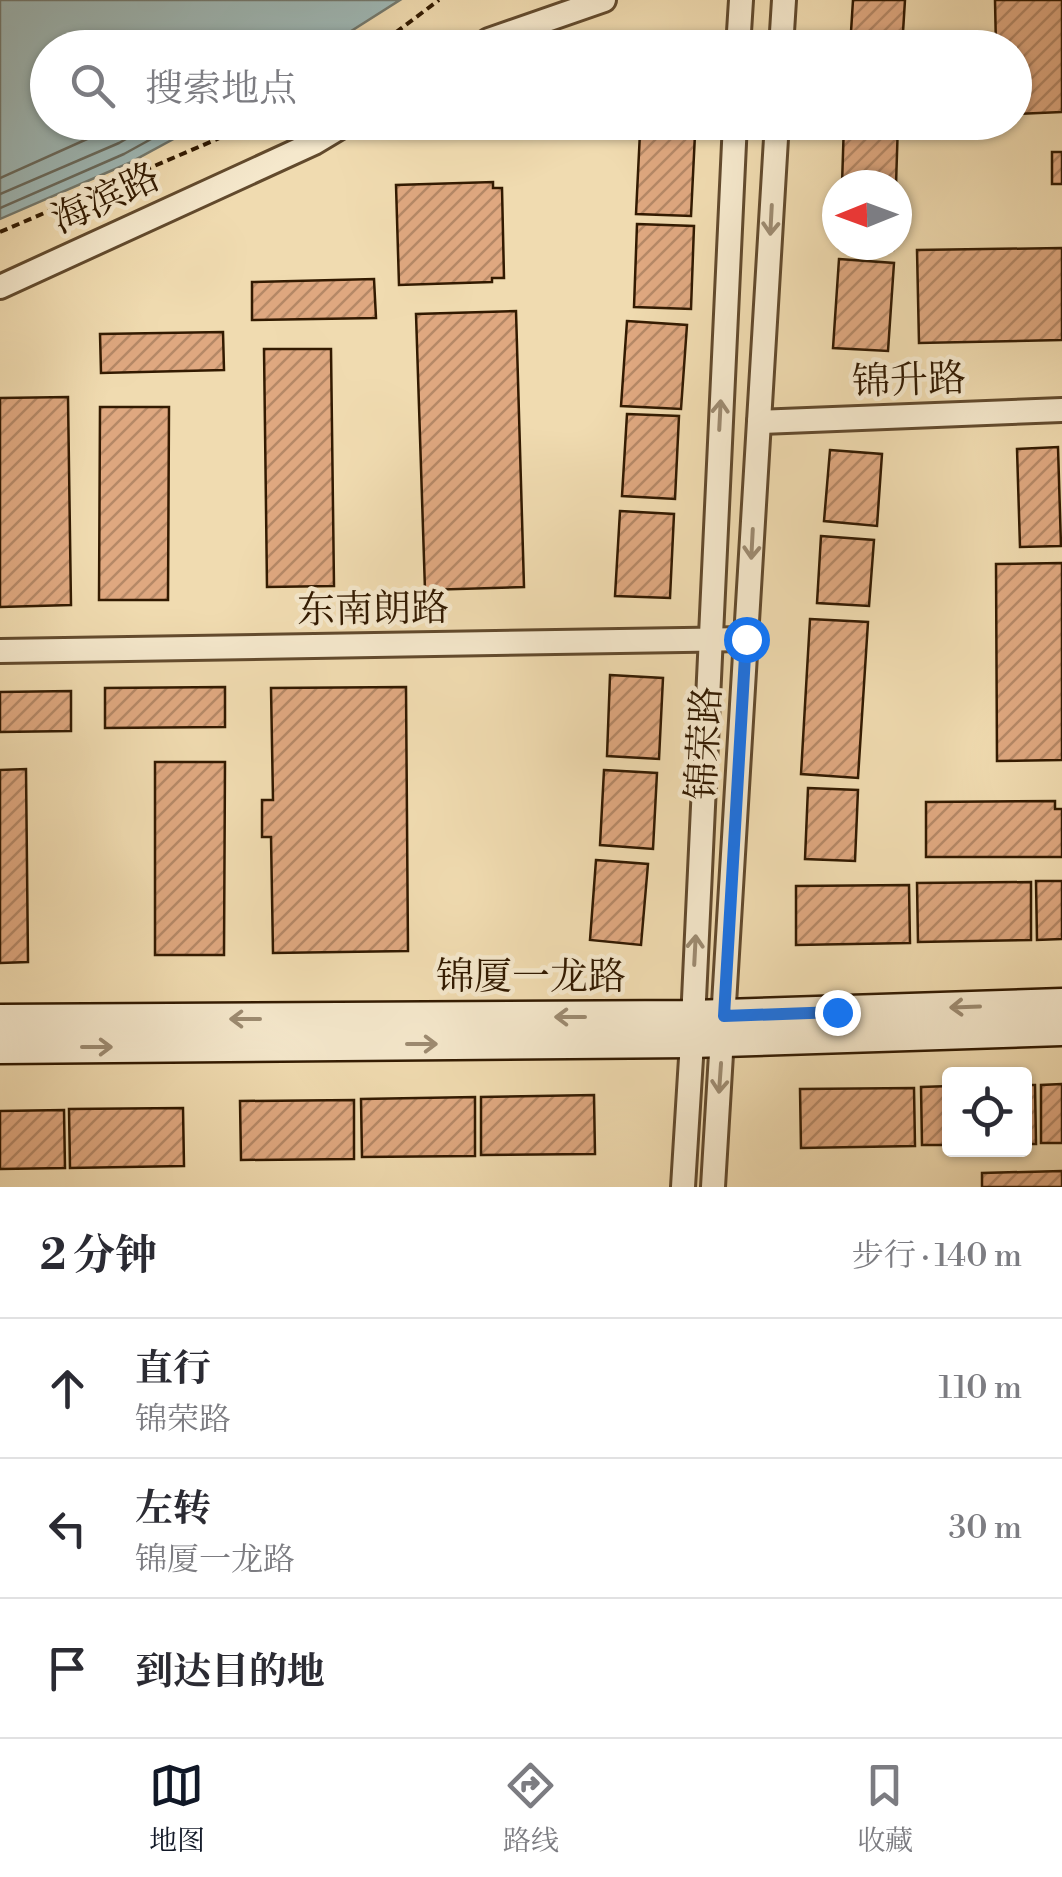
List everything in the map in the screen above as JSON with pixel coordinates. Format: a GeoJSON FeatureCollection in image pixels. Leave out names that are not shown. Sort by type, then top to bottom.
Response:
{"type":"FeatureCollection","features":[{"type":"Feature","properties":{"kind":"street"},"geometry":{"type":"LineString","coordinates":[[518,30],[604,0]]}},
{"type":"Feature","properties":{"kind":"street"},"geometry":{"type":"LineString","coordinates":[[739,30],[741,0]]}},
{"type":"Feature","properties":{"kind":"street"},"geometry":{"type":"LineString","coordinates":[[782,30],[784,0]]}},
{"type":"Feature","properties":{"kind":"street","name":"海滨路"},"geometry":{"type":"LineString","coordinates":[[0,286],[319,140]]}},
{"type":"Feature","properties":{"kind":"street","name":"锦荣路"},"geometry":{"type":"LineString","coordinates":[[713,1187],[708,1029],[709,640],[734,140]]}},
{"type":"Feature","properties":{"kind":"street","name":"锦荣路"},"geometry":{"type":"LineString","coordinates":[[683,1187],[708,1029],[746,639],[776,140]]}},
{"type":"Feature","properties":{"kind":"street","name":"锦升路"},"geometry":{"type":"LineString","coordinates":[[759,422],[1062,410]]}},
{"type":"Feature","properties":{"kind":"street","name":"东南朗路"},"geometry":{"type":"LineString","coordinates":[[0,651],[746,639]]}},
{"type":"Feature","properties":{"kind":"street","name":"锦厦一龙路"},"geometry":{"type":"LineString","coordinates":[[0,1048],[708,1029],[1062,1004]]}},
{"type":"Feature","properties":{"kind":"street","name":"锦厦一龙路"},"geometry":{"type":"LineString","coordinates":[[0,1020],[1062,1030]]}},
{"type":"Feature","properties":{"kind":"path"},"geometry":{"type":"LineString","coordinates":[[399,30],[438,0]]}},
{"type":"Feature","properties":{"kind":"path"},"geometry":{"type":"LineString","coordinates":[[0,232],[215,140]]}},
{"type":"Feature","properties":{"kind":"water"},"geometry":{"type":"Polygon","coordinates":[[[0,0],[400,0],[353,30],[30,30],[30,140],[172,140],[129,163],[0,219],[0,0]]]}},
{"type":"Feature","properties":{"kind":"building"},"geometry":{"type":"Polygon","coordinates":[[[853,0],[905,0],[903,30],[851,30],[853,0]]]}},
{"type":"Feature","properties":{"kind":"building"},"geometry":{"type":"Polygon","coordinates":[[[995,0],[1062,0],[1062,112],[1032,113],[1032,30],[996,30],[995,0]]]}},
{"type":"Feature","properties":{"kind":"building"},"geometry":{"type":"Polygon","coordinates":[[[640,140],[695,140],[691,216],[636,214],[640,140]]]}},
{"type":"Feature","properties":{"kind":"building"},"geometry":{"type":"Polygon","coordinates":[[[843,140],[897,140],[896,170],[842,170],[843,140]]]}},
{"type":"Feature","properties":{"kind":"building"},"geometry":{"type":"Polygon","coordinates":[[[1052,152],[1062,152],[1062,184],[1052,184],[1052,152]]]}},
{"type":"Feature","properties":{"kind":"building"},"geometry":{"type":"Polygon","coordinates":[[[493,182],[493,188],[502,188],[504,278],[492,278],[492,282],[399,285],[396,185],[493,182]]]}},
{"type":"Feature","properties":{"kind":"building"},"geometry":{"type":"Polygon","coordinates":[[[637,224],[694,226],[691,309],[634,307],[637,224]]]}},
{"type":"Feature","properties":{"kind":"building"},"geometry":{"type":"Polygon","coordinates":[[[1062,248],[1062,340],[919,343],[917,250],[1062,248]]]}},
{"type":"Feature","properties":{"kind":"building"},"geometry":{"type":"Polygon","coordinates":[[[839,260],[894,263],[888,351],[833,348],[839,260]]]}},
{"type":"Feature","properties":{"kind":"building"},"geometry":{"type":"Polygon","coordinates":[[[374,279],[376,318],[252,320],[252,282],[374,279]]]}},
{"type":"Feature","properties":{"kind":"building"},"geometry":{"type":"Polygon","coordinates":[[[516,311],[524,587],[425,590],[416,314],[516,311]]]}},
{"type":"Feature","properties":{"kind":"building"},"geometry":{"type":"Polygon","coordinates":[[[627,321],[687,325],[681,409],[621,406],[627,321]]]}},
{"type":"Feature","properties":{"kind":"building"},"geometry":{"type":"Polygon","coordinates":[[[223,332],[224,370],[101,373],[100,334],[223,332]]]}},
{"type":"Feature","properties":{"kind":"building"},"geometry":{"type":"Polygon","coordinates":[[[264,349],[331,349],[334,586],[267,587],[264,349]]]}},
{"type":"Feature","properties":{"kind":"building"},"geometry":{"type":"Polygon","coordinates":[[[68,397],[71,605],[0,607],[0,398],[68,397]]]}},
{"type":"Feature","properties":{"kind":"building"},"geometry":{"type":"Polygon","coordinates":[[[100,407],[169,407],[168,600],[99,600],[100,407]]]}},
{"type":"Feature","properties":{"kind":"building"},"geometry":{"type":"Polygon","coordinates":[[[627,414],[679,416],[675,499],[622,496],[627,414]]]}},
{"type":"Feature","properties":{"kind":"building"},"geometry":{"type":"Polygon","coordinates":[[[1058,447],[1061,546],[1020,547],[1017,449],[1058,447]]]}},
{"type":"Feature","properties":{"kind":"building"},"geometry":{"type":"Polygon","coordinates":[[[830,450],[882,454],[877,526],[824,521],[830,450]]]}},
{"type":"Feature","properties":{"kind":"building"},"geometry":{"type":"Polygon","coordinates":[[[620,511],[674,514],[670,598],[615,596],[620,511]]]}},
{"type":"Feature","properties":{"kind":"building"},"geometry":{"type":"Polygon","coordinates":[[[821,536],[874,540],[869,606],[817,603],[821,536]]]}},
{"type":"Feature","properties":{"kind":"building"},"geometry":{"type":"Polygon","coordinates":[[[1062,563],[1062,760],[997,761],[996,564],[1062,563]]]}},
{"type":"Feature","properties":{"kind":"building"},"geometry":{"type":"Polygon","coordinates":[[[810,619],[868,622],[858,778],[801,774],[810,619]]]}},
{"type":"Feature","properties":{"kind":"building"},"geometry":{"type":"Polygon","coordinates":[[[610,675],[663,678],[659,759],[607,756],[610,675]]]}},
{"type":"Feature","properties":{"kind":"building"},"geometry":{"type":"Polygon","coordinates":[[[225,687],[225,727],[105,728],[105,688],[225,687]]]}},
{"type":"Feature","properties":{"kind":"building"},"geometry":{"type":"Polygon","coordinates":[[[406,687],[408,951],[273,953],[271,837],[262,837],[262,800],[273,800],[271,688],[406,687]]]}},
{"type":"Feature","properties":{"kind":"building"},"geometry":{"type":"Polygon","coordinates":[[[71,691],[71,731],[0,732],[0,692],[71,691]]]}},
{"type":"Feature","properties":{"kind":"building"},"geometry":{"type":"Polygon","coordinates":[[[155,762],[225,762],[224,955],[155,955],[155,762]]]}},
{"type":"Feature","properties":{"kind":"building"},"geometry":{"type":"Polygon","coordinates":[[[26,769],[28,962],[0,963],[0,770],[26,769]]]}},
{"type":"Feature","properties":{"kind":"building"},"geometry":{"type":"Polygon","coordinates":[[[604,770],[657,773],[653,849],[600,845],[604,770]]]}},
{"type":"Feature","properties":{"kind":"building"},"geometry":{"type":"Polygon","coordinates":[[[808,788],[858,790],[855,861],[805,859],[808,788]]]}},
{"type":"Feature","properties":{"kind":"building"},"geometry":{"type":"Polygon","coordinates":[[[1055,801],[1055,809],[1062,809],[1062,857],[926,857],[926,802],[1055,801]]]}},
{"type":"Feature","properties":{"kind":"building"},"geometry":{"type":"Polygon","coordinates":[[[596,860],[648,864],[641,945],[590,940],[596,860]]]}},
{"type":"Feature","properties":{"kind":"building"},"geometry":{"type":"Polygon","coordinates":[[[1036,881],[1062,881],[1062,939],[1037,940],[1036,881]]]}},
{"type":"Feature","properties":{"kind":"building"},"geometry":{"type":"Polygon","coordinates":[[[1031,882],[1031,940],[918,942],[917,883],[1031,882]]]}},
{"type":"Feature","properties":{"kind":"building"},"geometry":{"type":"Polygon","coordinates":[[[909,885],[910,943],[796,945],[796,886],[909,885]]]}},
{"type":"Feature","properties":{"kind":"building"},"geometry":{"type":"Polygon","coordinates":[[[1062,1084],[1062,1143],[1041,1143],[1041,1085],[1062,1084]]]}},
{"type":"Feature","properties":{"kind":"building"},"geometry":{"type":"Polygon","coordinates":[[[1032,1085],[1035,1085],[1036,1144],[1032,1144],[1032,1085]]]}},
{"type":"Feature","properties":{"kind":"building"},"geometry":{"type":"Polygon","coordinates":[[[942,1086],[942,1145],[922,1145],[921,1087],[942,1086]]]}},
{"type":"Feature","properties":{"kind":"building"},"geometry":{"type":"Polygon","coordinates":[[[914,1088],[915,1146],[801,1148],[800,1089],[914,1088]]]}},
{"type":"Feature","properties":{"kind":"building"},"geometry":{"type":"Polygon","coordinates":[[[594,1095],[595,1154],[481,1155],[481,1097],[594,1095]]]}},
{"type":"Feature","properties":{"kind":"building"},"geometry":{"type":"Polygon","coordinates":[[[475,1097],[475,1156],[362,1157],[361,1099],[475,1097]]]}},
{"type":"Feature","properties":{"kind":"building"},"geometry":{"type":"Polygon","coordinates":[[[354,1100],[354,1159],[241,1160],[240,1101],[354,1100]]]}},
{"type":"Feature","properties":{"kind":"building"},"geometry":{"type":"Polygon","coordinates":[[[183,1108],[184,1166],[70,1168],[69,1109],[183,1108]]]}},
{"type":"Feature","properties":{"kind":"building"},"geometry":{"type":"Polygon","coordinates":[[[64,1110],[65,1168],[0,1169],[0,1111],[64,1110]]]}},
{"type":"Feature","properties":{"kind":"building"},"geometry":{"type":"Polygon","coordinates":[[[1062,1171],[1062,1187],[982,1187],[982,1173],[1062,1171]]]}},
{"type":"Feature","properties":{"kind":"route"},"geometry":{"type":"LineString","coordinates":[[746,639],[724,1016],[837,1012]]}}]}
